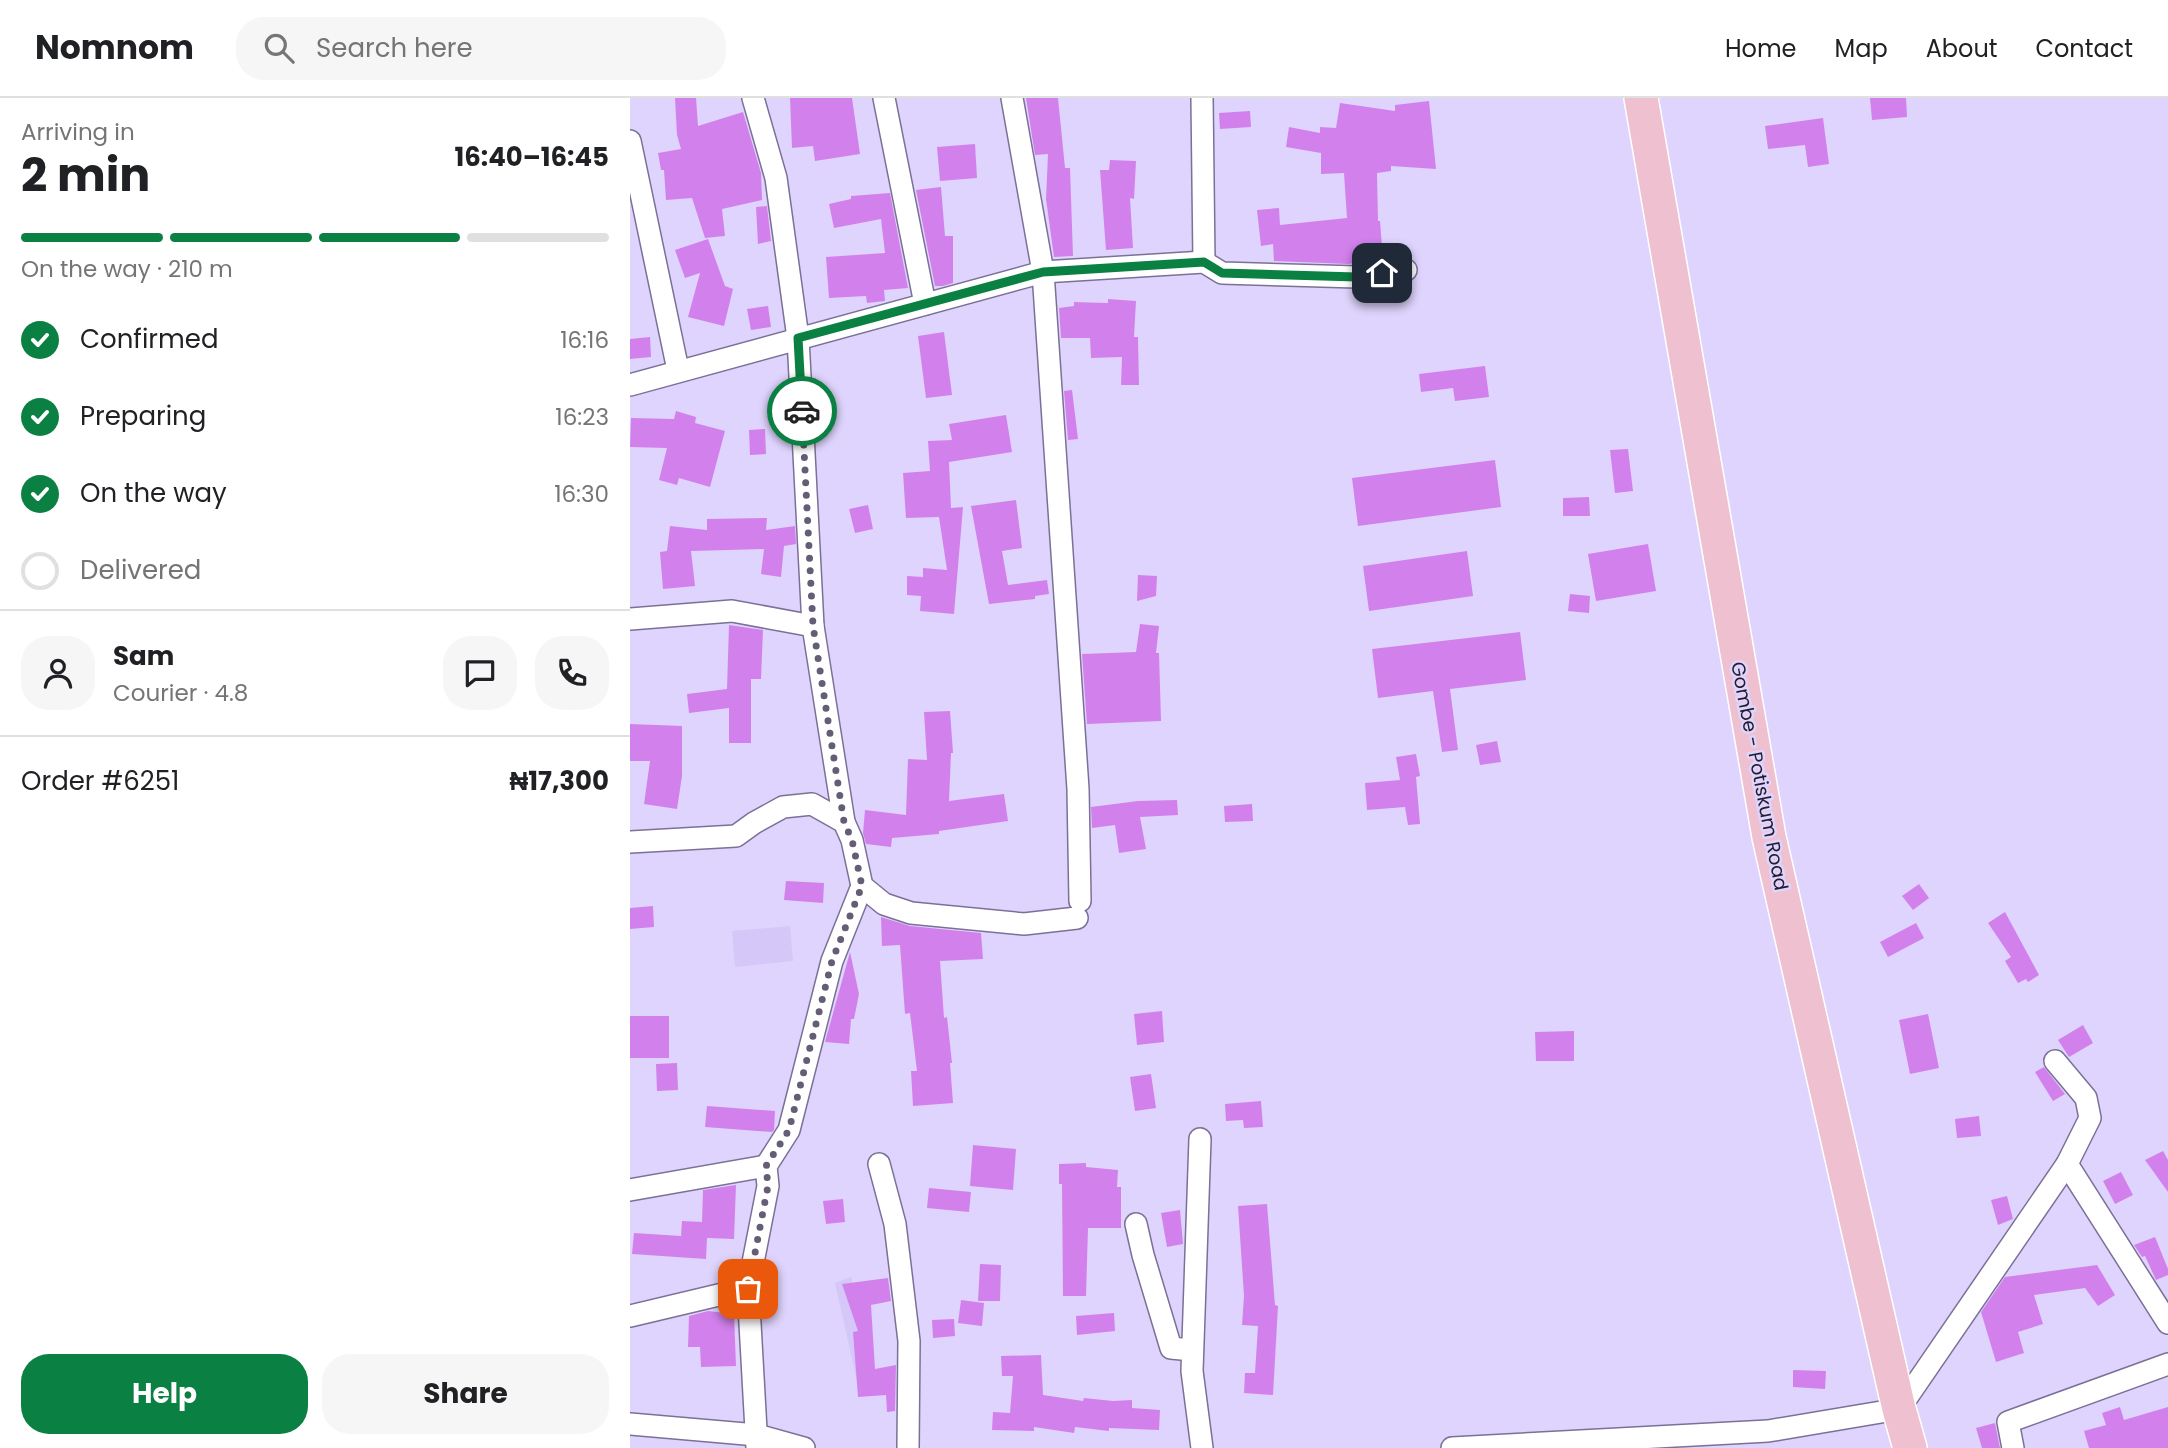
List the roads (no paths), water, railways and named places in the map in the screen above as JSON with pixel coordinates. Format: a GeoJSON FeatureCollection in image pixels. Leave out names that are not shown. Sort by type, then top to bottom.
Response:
{"type":"FeatureCollection","features":[{"type":"Feature","properties":{"kind":"main road","name":"Gombe - Potiskum Road"},"geometry":{"type":"LineString","coordinates":[[1641,98],[1769,837],[1910,1448]]}},
{"type":"Feature","properties":{"kind":"street"},"geometry":{"type":"LineString","coordinates":[[754,98],[776,178],[798,338],[813,626],[844,822],[852,840],[862,886],[832,961],[789,1130],[766,1166],[768,1186],[748,1289],[757,1441]]}},
{"type":"Feature","properties":{"kind":"street"},"geometry":{"type":"LineString","coordinates":[[884,98],[925,304]]}},
{"type":"Feature","properties":{"kind":"street"},"geometry":{"type":"LineString","coordinates":[[862,886],[884,904],[911,913],[1024,924],[1055,922],[1078,909],[1078,789],[1043,272],[1012,98]]}},
{"type":"Feature","properties":{"kind":"street"},"geometry":{"type":"LineString","coordinates":[[1202,98],[1204,262]]}},
{"type":"Feature","properties":{"kind":"street"},"geometry":{"type":"LineString","coordinates":[[630,141],[678,370]]}},
{"type":"Feature","properties":{"kind":"street"},"geometry":{"type":"LineString","coordinates":[[630,385],[1043,272],[1204,262],[1222,273],[1357,277],[1406,270]]}},
{"type":"Feature","properties":{"kind":"street"},"geometry":{"type":"LineString","coordinates":[[630,619],[732,611],[813,626]]}},
{"type":"Feature","properties":{"kind":"street"},"geometry":{"type":"LineString","coordinates":[[630,842],[736,836],[754,822],[783,807],[812,804],[844,822]]}},
{"type":"Feature","properties":{"kind":"street"},"geometry":{"type":"LineString","coordinates":[[1452,1448],[1768,1440],[1899,1409],[2067,1164],[2090,1118],[2086,1098],[2055,1061]]}},
{"type":"Feature","properties":{"kind":"street"},"geometry":{"type":"LineString","coordinates":[[1200,1139],[1192,1371],[1202,1448]]}},
{"type":"Feature","properties":{"kind":"street"},"geometry":{"type":"LineString","coordinates":[[879,1164],[895,1224],[909,1341],[908,1448]]}},
{"type":"Feature","properties":{"kind":"street"},"geometry":{"type":"LineString","coordinates":[[2067,1164],[2168,1323]]}},
{"type":"Feature","properties":{"kind":"street"},"geometry":{"type":"LineString","coordinates":[[630,1190],[766,1166]]}},
{"type":"Feature","properties":{"kind":"street"},"geometry":{"type":"LineString","coordinates":[[1136,1224],[1171,1348],[1192,1350]]}},
{"type":"Feature","properties":{"kind":"street"},"geometry":{"type":"LineString","coordinates":[[630,1316],[748,1289]]}},
{"type":"Feature","properties":{"kind":"street"},"geometry":{"type":"LineString","coordinates":[[2013,1448],[2008,1422],[2168,1364]]}},
{"type":"Feature","properties":{"kind":"street"},"geometry":{"type":"LineString","coordinates":[[630,1424],[804,1448]]}}]}
